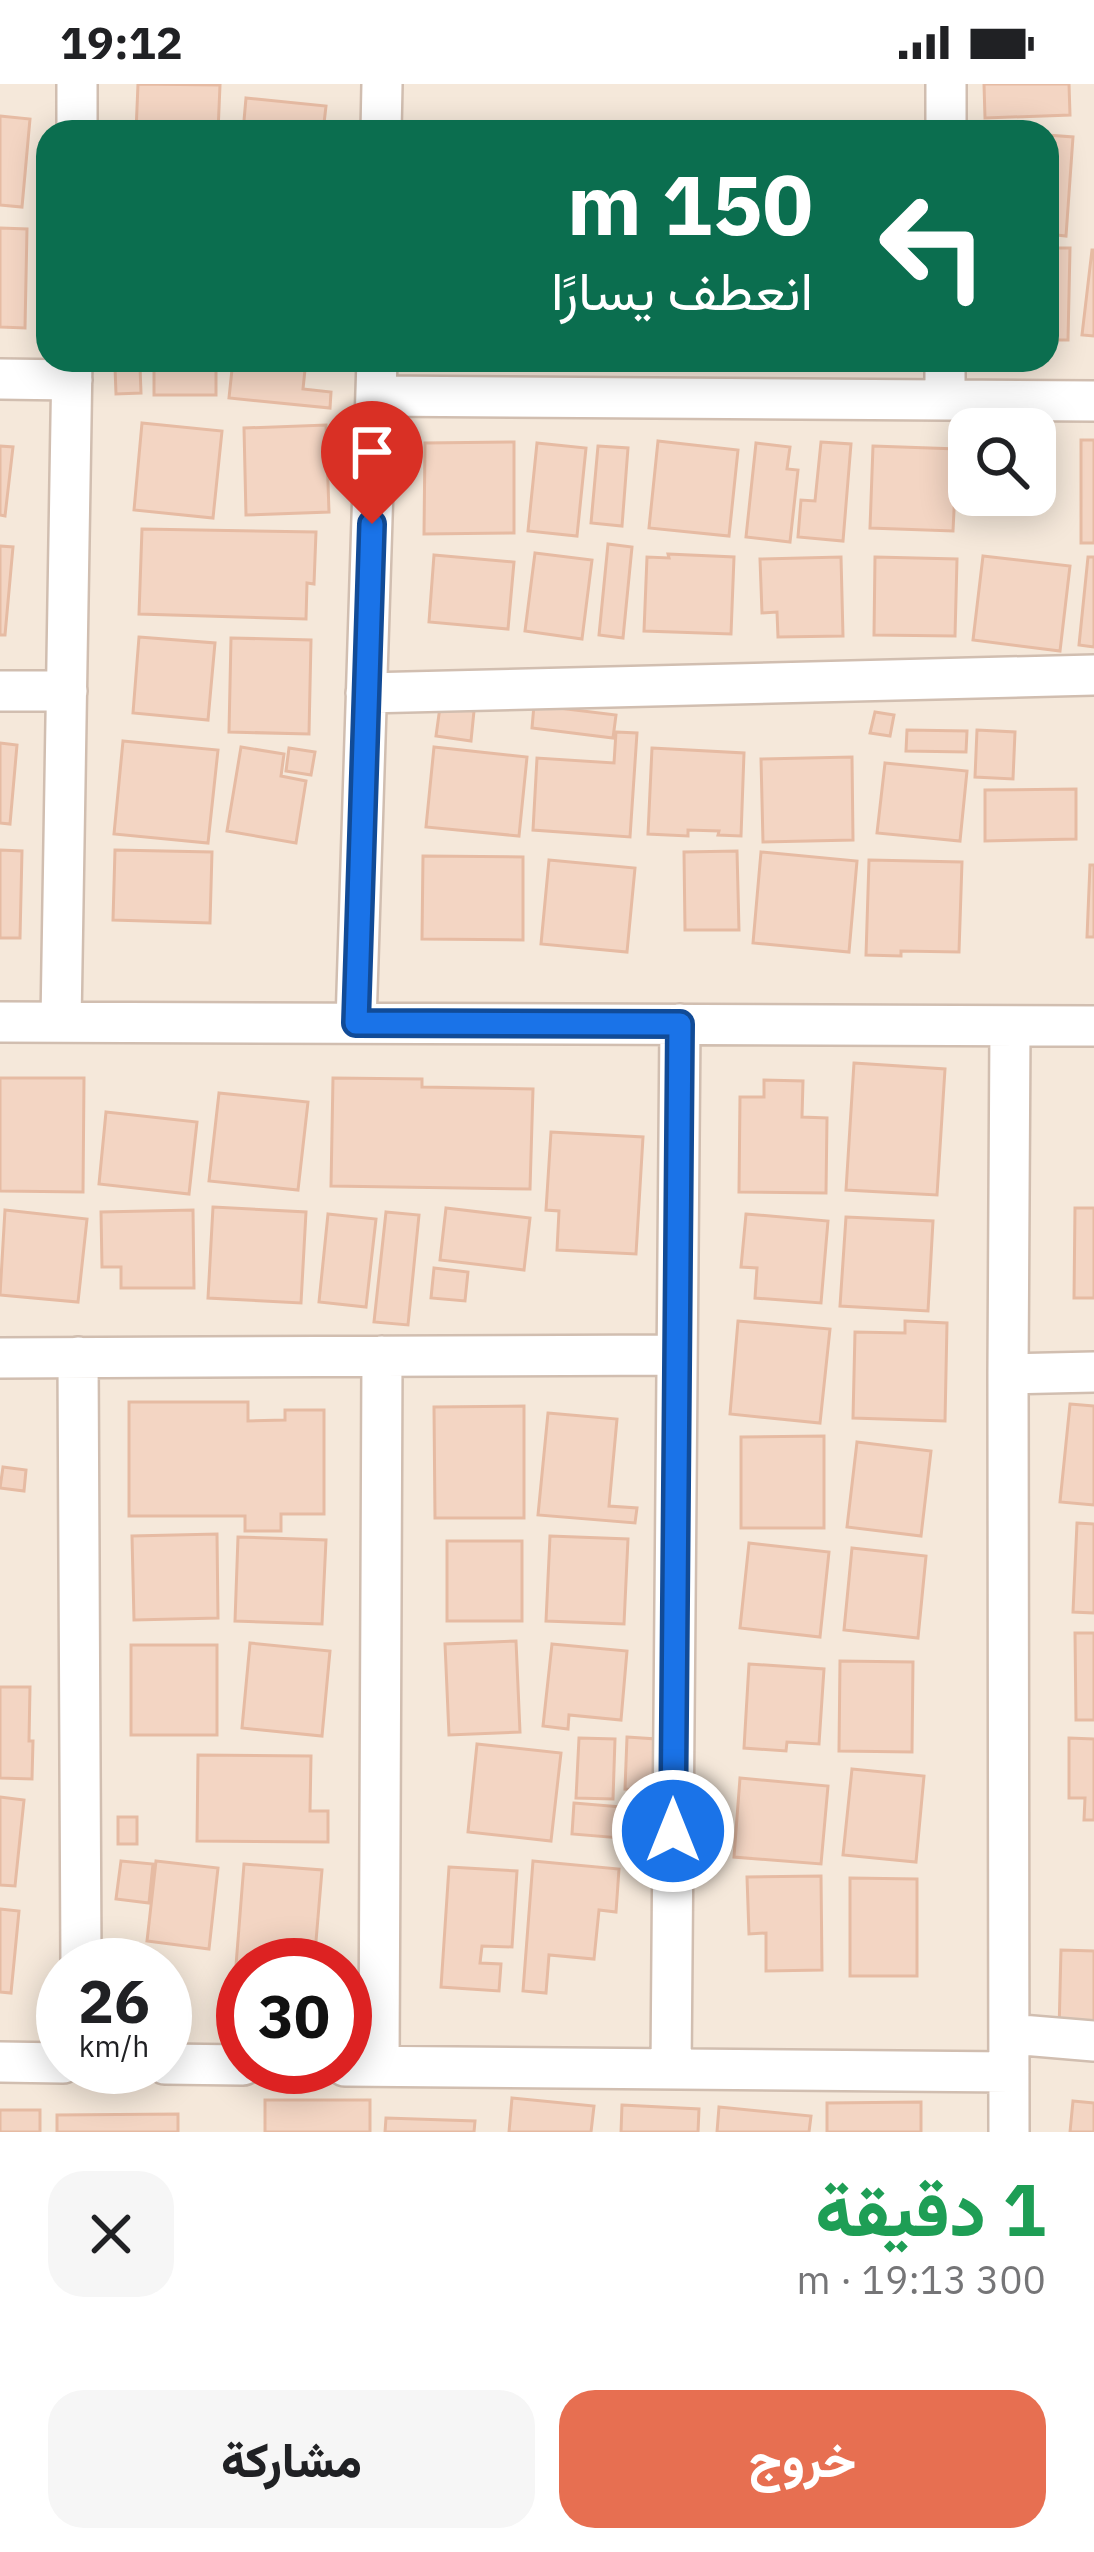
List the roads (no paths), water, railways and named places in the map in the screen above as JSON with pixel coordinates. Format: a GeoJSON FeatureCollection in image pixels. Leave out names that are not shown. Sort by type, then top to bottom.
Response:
{"type":"FeatureCollection","features":[{"type":"Feature","properties":{"kind":"street"},"geometry":{"type":"LineString","coordinates":[[76,120],[77,84]]}},
{"type":"Feature","properties":{"kind":"street"},"geometry":{"type":"LineString","coordinates":[[381,120],[382,84]]}},
{"type":"Feature","properties":{"kind":"street"},"geometry":{"type":"LineString","coordinates":[[946,84],[946,120]]}},
{"type":"Feature","properties":{"kind":"street"},"geometry":{"type":"LineString","coordinates":[[0,379],[56,372]]}},
{"type":"Feature","properties":{"kind":"street"},"geometry":{"type":"LineString","coordinates":[[61,1022],[72,372]]}},
{"type":"Feature","properties":{"kind":"street"},"geometry":{"type":"LineString","coordinates":[[945,372],[945,400]]}},
{"type":"Feature","properties":{"kind":"street"},"geometry":{"type":"LineString","coordinates":[[356,1023],[376,378],[945,400],[1094,401]]}},
{"type":"Feature","properties":{"kind":"street"},"geometry":{"type":"LineString","coordinates":[[366,693],[1094,675]]}},
{"type":"Feature","properties":{"kind":"street"},"geometry":{"type":"LineString","coordinates":[[0,692],[67,691]]}},
{"type":"Feature","properties":{"kind":"street"},"geometry":{"type":"LineString","coordinates":[[0,1022],[1094,1026]]}},
{"type":"Feature","properties":{"kind":"street"},"geometry":{"type":"LineString","coordinates":[[671,2069],[680,1024]]}},
{"type":"Feature","properties":{"kind":"street"},"geometry":{"type":"LineString","coordinates":[[1009,2132],[1010,1026]]}},
{"type":"Feature","properties":{"kind":"street"},"geometry":{"type":"LineString","coordinates":[[0,1358],[677,1355]]}},
{"type":"Feature","properties":{"kind":"street"},"geometry":{"type":"LineString","coordinates":[[366,1938],[382,1356]]}},
{"type":"Feature","properties":{"kind":"street"},"geometry":{"type":"LineString","coordinates":[[79,1357],[81,1938]]}},
{"type":"Feature","properties":{"kind":"street"},"geometry":{"type":"LineString","coordinates":[[1008,1374],[1094,1372]]}},
{"type":"Feature","properties":{"kind":"street"},"geometry":{"type":"LineString","coordinates":[[372,2066],[671,2069],[1010,2053],[1094,2041]]}},
{"type":"Feature","properties":{"kind":"street"},"geometry":{"type":"LineString","coordinates":[[0,2062],[36,2063]]}}]}
